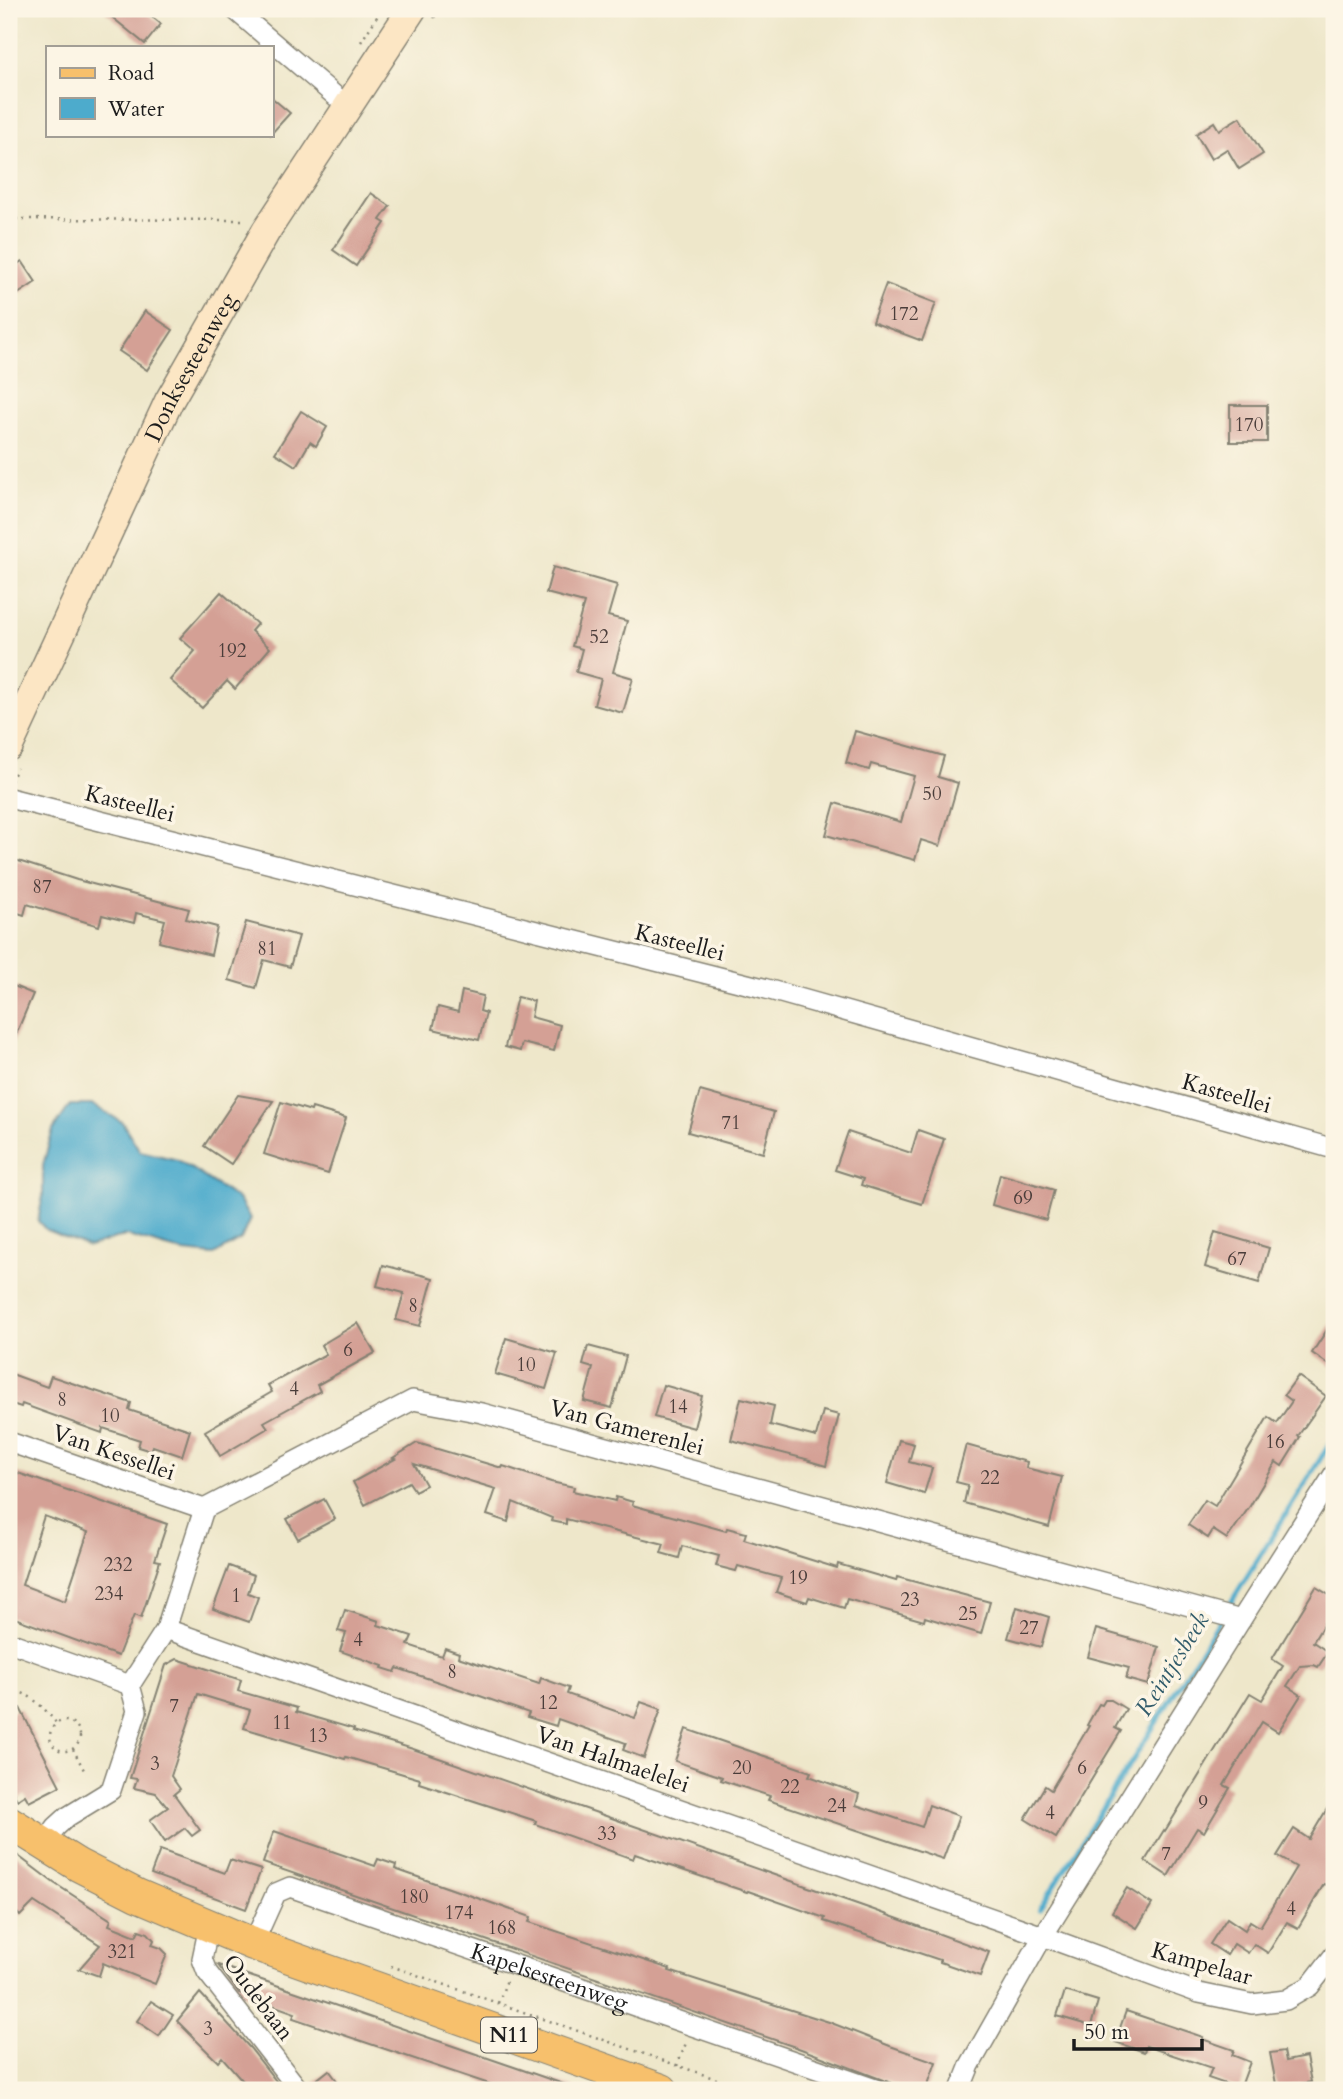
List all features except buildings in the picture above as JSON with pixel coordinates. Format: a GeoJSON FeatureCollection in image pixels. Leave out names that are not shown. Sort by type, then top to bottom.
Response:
{"type":"FeatureCollection","features":[{"type":"Feature","properties":{"kind":"main road","name":"N11"},"geometry":{"type":"LineString","coordinates":[[9,1822],[78,1865],[149,1901],[253,1944],[670,2078]]}},
{"type":"Feature","properties":{"kind":"street"},"geometry":{"type":"LineString","coordinates":[[234,9],[347,106]]}},
{"type":"Feature","properties":{"kind":"street","name":"Donksesteenweg"},"geometry":{"type":"LineString","coordinates":[[9,746],[169,401],[266,231],[412,9]]}},
{"type":"Feature","properties":{"kind":"street","name":"Kasteellei"},"geometry":{"type":"LineString","coordinates":[[9,798],[764,988],[1334,1149]]}},
{"type":"Feature","properties":{"kind":"street","name":"Van Gamerenlei"},"geometry":{"type":"LineString","coordinates":[[204,1509],[413,1400],[482,1413],[1241,1620]]}},
{"type":"Feature","properties":{"kind":"street","name":"Van Kessellei"},"geometry":{"type":"LineString","coordinates":[[9,1442],[204,1509]]}},
{"type":"Feature","properties":{"kind":"street"},"geometry":{"type":"LineString","coordinates":[[960,2090],[970,2065],[1043,1936],[1334,1474]]}},
{"type":"Feature","properties":{"kind":"street"},"geometry":{"type":"LineString","coordinates":[[43,1845],[56,1826],[67,1817],[111,1790],[137,1711],[130,1685],[166,1629],[204,1509]]}},
{"type":"Feature","properties":{"kind":"street","name":"Van Halmaelelei"},"geometry":{"type":"LineString","coordinates":[[166,1629],[1043,1936]]}},
{"type":"Feature","properties":{"kind":"street"},"geometry":{"type":"LineString","coordinates":[[9,1642],[130,1685]]}},
{"type":"Feature","properties":{"kind":"street","name":"Kapelsesteenweg"},"geometry":{"type":"LineString","coordinates":[[253,1944],[276,1893],[290,1887],[878,2090]]}},
{"type":"Feature","properties":{"kind":"street","name":"Oudebaan"},"geometry":{"type":"LineString","coordinates":[[209,1926],[202,1959],[208,1972],[299,2090]]}},
{"type":"Feature","properties":{"kind":"street","name":"Kampelaar"},"geometry":{"type":"LineString","coordinates":[[1043,1936],[1199,1993],[1251,2004],[1286,2000],[1310,1986],[1334,1955]]}},
{"type":"Feature","properties":{"kind":"path"},"geometry":{"type":"LineString","coordinates":[[871,9],[878,13]]}},
{"type":"Feature","properties":{"kind":"path"},"geometry":{"type":"LineString","coordinates":[[9,219],[249,220]]}},
{"type":"Feature","properties":{"kind":"path"},"geometry":{"type":"LineString","coordinates":[[9,1691],[14,1690],[35,1701],[57,1724]]}},
{"type":"Feature","properties":{"kind":"path"},"geometry":{"type":"LineString","coordinates":[[71,1722],[78,1728],[80,1737],[73,1749],[63,1751],[54,1746],[50,1737],[57,1724],[71,1722]]}},
{"type":"Feature","properties":{"kind":"path"},"geometry":{"type":"LineString","coordinates":[[73,1749],[84,1770]]}},
{"type":"Feature","properties":{"kind":"path"},"geometry":{"type":"LineString","coordinates":[[381,1962],[498,2003],[670,2078],[748,2090]]}},
{"type":"Feature","properties":{"kind":"path"},"geometry":{"type":"LineString","coordinates":[[498,2003],[514,1965]]}},
{"type":"Feature","properties":{"kind":"path"},"geometry":{"type":"LineString","coordinates":[[670,2078],[692,2026]]}},
{"type":"Feature","properties":{"kind":"water"},"geometry":{"type":"Polygon","coordinates":[[[70,1105],[93,1105],[122,1122],[140,1151],[178,1160],[239,1200],[250,1219],[241,1239],[214,1255],[184,1252],[128,1236],[89,1247],[46,1230],[38,1221],[43,1196],[43,1165],[53,1130],[70,1105]]]}},
{"type":"Feature","properties":{"kind":"waterway","name":"Reintjesbeek"},"geometry":{"type":"LineString","coordinates":[[1040,1909],[1334,1437]]}}]}
